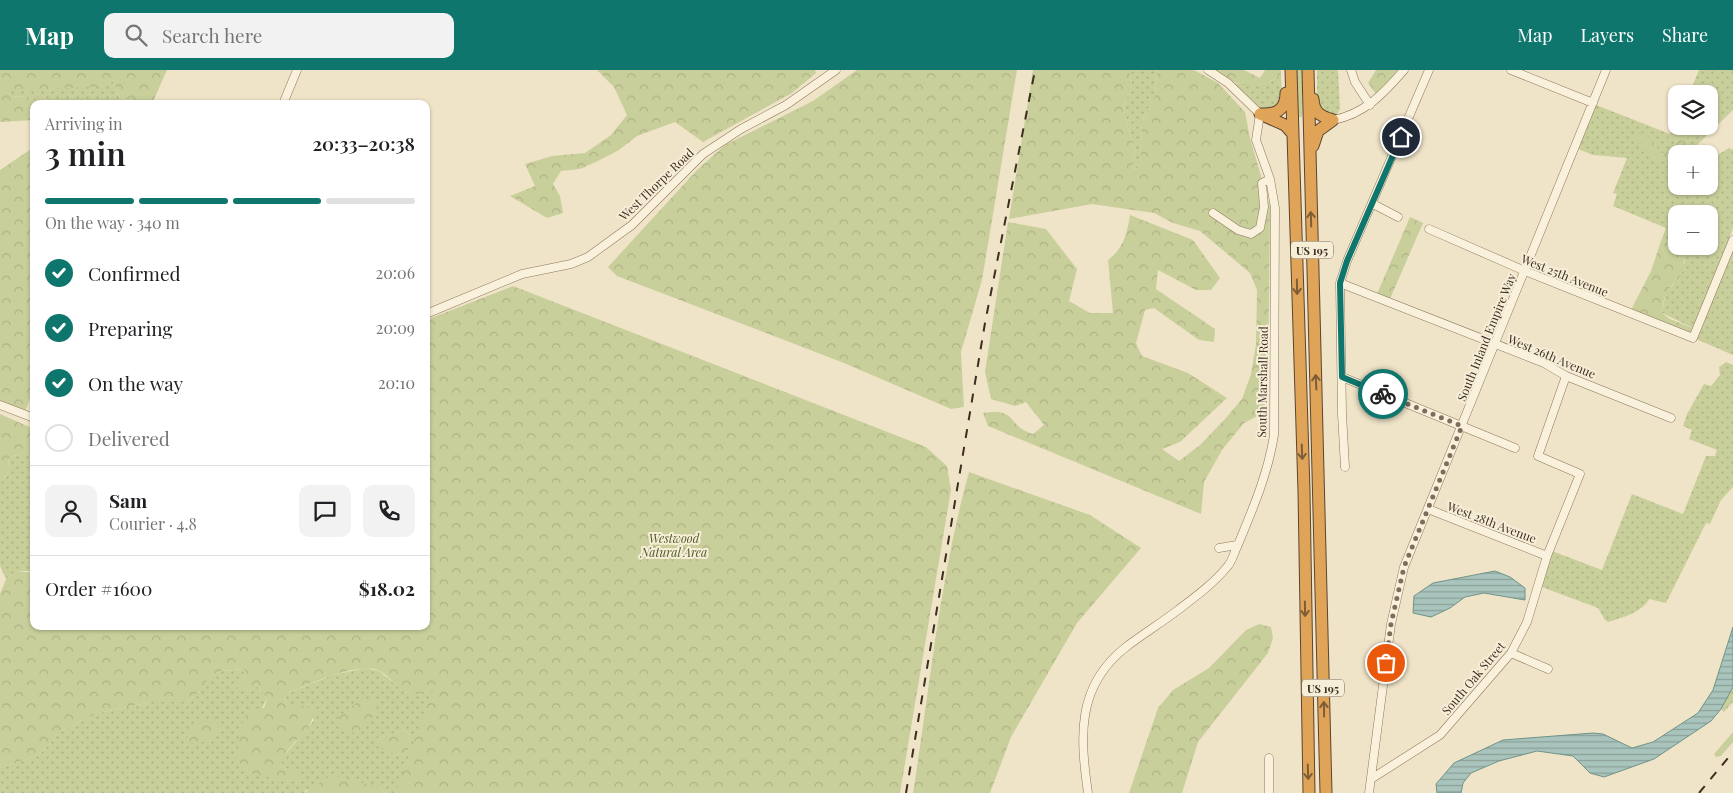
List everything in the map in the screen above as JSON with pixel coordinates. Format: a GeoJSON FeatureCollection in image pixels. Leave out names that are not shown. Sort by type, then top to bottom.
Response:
{"type":"FeatureCollection","features":[{"type":"Feature","properties":{"kind":"highway"},"geometry":{"type":"LineString","coordinates":[[1260,114],[1276,113],[1284,106],[1286,70]]}},
{"type":"Feature","properties":{"kind":"highway","name":"US 195"},"geometry":{"type":"LineString","coordinates":[[1291,70],[1304,491],[1309,793]]}},
{"type":"Feature","properties":{"kind":"highway","name":"US 195"},"geometry":{"type":"LineString","coordinates":[[1308,70],[1320,482],[1328,576],[1325,583],[1321,584],[1326,793]]}},
{"type":"Feature","properties":{"kind":"highway"},"geometry":{"type":"LineString","coordinates":[[1312,70],[1313,104],[1316,112],[1320,116],[1333,120]]}},
{"type":"Feature","properties":{"kind":"highway"},"geometry":{"type":"LineString","coordinates":[[1260,114],[1285,125],[1292,133]]}},
{"type":"Feature","properties":{"kind":"highway"},"geometry":{"type":"LineString","coordinates":[[1310,167],[1318,131],[1333,120]]}},
{"type":"Feature","properties":{"kind":"highway"},"geometry":{"type":"LineString","coordinates":[[1304,491],[1309,577],[1316,584],[1321,584]]}},
{"type":"Feature","properties":{"kind":"street"},"geometry":{"type":"LineString","coordinates":[[285,100],[297,70]]}},
{"type":"Feature","properties":{"kind":"street","name":"West Thorpe Road"},"geometry":{"type":"LineString","coordinates":[[430,312],[522,274],[571,264],[588,257],[632,225],[703,154],[740,129],[788,104],[836,70]]}},
{"type":"Feature","properties":{"kind":"street"},"geometry":{"type":"LineString","coordinates":[[1208,70],[1228,84],[1260,114]]}},
{"type":"Feature","properties":{"kind":"street"},"geometry":{"type":"LineString","coordinates":[[1351,70],[1355,82],[1370,105]]}},
{"type":"Feature","properties":{"kind":"street"},"geometry":{"type":"LineString","coordinates":[[1333,120],[1354,114],[1370,105],[1404,70]]}},
{"type":"Feature","properties":{"kind":"street"},"geometry":{"type":"LineString","coordinates":[[1345,467],[1340,283],[1347,261],[1429,70]]}},
{"type":"Feature","properties":{"kind":"street"},"geometry":{"type":"LineString","coordinates":[[1510,70],[1593,103]]}},
{"type":"Feature","properties":{"kind":"street","name":"South Inland Empire Way"},"geometry":{"type":"LineString","coordinates":[[1369,793],[1391,624],[1404,567],[1606,70]]}},
{"type":"Feature","properties":{"kind":"street","name":"South Marshall Road"},"geometry":{"type":"LineString","coordinates":[[1088,793],[1084,763],[1083,726],[1086,705],[1094,686],[1106,666],[1125,648],[1208,586],[1228,566],[1271,456],[1274,435],[1275,208],[1270,179],[1256,140],[1260,114]]}},
{"type":"Feature","properties":{"kind":"street"},"geometry":{"type":"LineString","coordinates":[[1212,213],[1238,230],[1251,234],[1260,228],[1264,207],[1262,182],[1270,179]]}},
{"type":"Feature","properties":{"kind":"street"},"geometry":{"type":"LineString","coordinates":[[1373,204],[1398,217]]}},
{"type":"Feature","properties":{"kind":"street","name":"West 25th Avenue"},"geometry":{"type":"LineString","coordinates":[[1429,229],[1525,271],[1693,338],[1733,240]]}},
{"type":"Feature","properties":{"kind":"street","name":"West 26th Avenue"},"geometry":{"type":"LineString","coordinates":[[1340,283],[1495,344],[1544,364],[1566,376],[1671,418]]}},
{"type":"Feature","properties":{"kind":"street","name":"South Oak Street"},"geometry":{"type":"LineString","coordinates":[[1371,779],[1440,735],[1511,652],[1527,622],[1547,556],[1580,474],[1538,456],[1566,376]]}},
{"type":"Feature","properties":{"kind":"street"},"geometry":{"type":"LineString","coordinates":[[1342,377],[1515,448]]}},
{"type":"Feature","properties":{"kind":"street"},"geometry":{"type":"LineString","coordinates":[[0,405],[30,416]]}},
{"type":"Feature","properties":{"kind":"street","name":"West 28th Avenue"},"geometry":{"type":"LineString","coordinates":[[1428,509],[1547,556]]}},
{"type":"Feature","properties":{"kind":"street"},"geometry":{"type":"LineString","coordinates":[[1219,548],[1237,546]]}},
{"type":"Feature","properties":{"kind":"street"},"geometry":{"type":"LineString","coordinates":[[1511,652],[1548,669]]}},
{"type":"Feature","properties":{"kind":"street"},"geometry":{"type":"LineString","coordinates":[[1269,758],[1269,793]]}},
{"type":"Feature","properties":{"kind":"green space"},"geometry":{"type":"Polygon","coordinates":[[[0,70],[108,70],[120,98],[129,100],[48,100],[11,96],[0,87],[0,70]]]}},
{"type":"Feature","properties":{"kind":"green space"},"geometry":{"type":"Polygon","coordinates":[[[0,70],[167,70],[154,100],[120,98],[112,79],[98,87],[5,90],[11,96],[48,100],[30,100],[30,120],[0,122],[0,70]]]}},
{"type":"Feature","properties":{"kind":"green space"},"geometry":{"type":"Polygon","coordinates":[[[597,70],[815,70],[816,73],[792,93],[703,142],[675,122],[637,136],[619,150],[580,169],[561,171],[553,184],[560,196],[563,213],[547,218],[510,196],[535,186],[525,164],[552,156],[585,153],[611,135],[627,115],[614,87],[597,70]]]}},
{"type":"Feature","properties":{"kind":"green space"},"geometry":{"type":"Polygon","coordinates":[[[857,70],[1017,70],[982,280],[961,352],[964,407],[951,409],[844,363],[617,276],[608,267],[697,170],[725,145],[813,101],[857,70]]]}},
{"type":"Feature","properties":{"kind":"green space"},"geometry":{"type":"Polygon","coordinates":[[[1033,70],[1130,70],[1132,89],[1123,107],[1135,153],[1132,168],[1137,169],[1140,164],[1142,121],[1155,95],[1157,70],[1194,70],[1218,83],[1245,112],[1250,138],[1270,207],[1268,390],[1265,412],[1244,423],[1222,450],[1204,482],[1201,514],[988,426],[983,413],[994,412],[1007,415],[1018,426],[1033,434],[1044,425],[1026,402],[1015,406],[991,399],[985,372],[1008,222],[1046,229],[1077,269],[1069,301],[1090,313],[1113,313],[1108,260],[1124,240],[1130,215],[1193,240],[1220,278],[1211,290],[1196,290],[1158,270],[1156,289],[1215,329],[1214,342],[1199,340],[1154,308],[1145,310],[1136,343],[1142,356],[1188,373],[1227,398],[1180,442],[1162,449],[1179,461],[1200,445],[1242,399],[1251,374],[1256,344],[1257,290],[1250,273],[1200,231],[1173,223],[1154,213],[1092,204],[1009,219],[1033,70]]]}},
{"type":"Feature","properties":{"kind":"green space"},"geometry":{"type":"Polygon","coordinates":[[[1130,70],[1157,70],[1155,95],[1142,121],[1140,164],[1137,169],[1132,168],[1135,153],[1123,107],[1132,89],[1130,70]]]}},
{"type":"Feature","properties":{"kind":"green space"},"geometry":{"type":"Polygon","coordinates":[[[1214,70],[1244,70],[1260,78],[1265,70],[1281,70],[1281,74],[1264,84],[1247,86],[1222,76],[1214,70]]]}},
{"type":"Feature","properties":{"kind":"green space"},"geometry":{"type":"Polygon","coordinates":[[[1295,70],[1303,70],[1302,117],[1297,117],[1295,70]]]}},
{"type":"Feature","properties":{"kind":"green space"},"geometry":{"type":"Polygon","coordinates":[[[1317,70],[1338,70],[1340,109],[1336,116],[1330,116],[1317,105],[1317,70]]]}},
{"type":"Feature","properties":{"kind":"green space"},"geometry":{"type":"Polygon","coordinates":[[[1376,70],[1398,70],[1376,94],[1368,83],[1376,70]]]}},
{"type":"Feature","properties":{"kind":"green space"},"geometry":{"type":"Polygon","coordinates":[[[1699,70],[1733,70],[1733,110],[1718,125],[1718,85],[1693,85],[1699,70]]]}},
{"type":"Feature","properties":{"kind":"green space"},"geometry":{"type":"Polygon","coordinates":[[[1281,74],[1280,100],[1275,108],[1270,111],[1261,108],[1233,83],[1264,84],[1281,74]]]}},
{"type":"Feature","properties":{"kind":"green space"},"geometry":{"type":"Polygon","coordinates":[[[1596,105],[1668,133],[1668,135],[1678,139],[1675,145],[1668,145],[1668,153],[1661,154],[1654,143],[1635,138],[1668,159],[1668,195],[1718,195],[1718,155],[1729,148],[1733,150],[1733,228],[1695,329],[1662,313],[1666,291],[1673,285],[1685,262],[1682,255],[1718,255],[1718,205],[1668,205],[1668,243],[1661,241],[1666,228],[1613,206],[1617,194],[1613,193],[1627,158],[1593,155],[1578,149],[1596,105]]]}},
{"type":"Feature","properties":{"kind":"green space"},"geometry":{"type":"Polygon","coordinates":[[[1638,133],[1643,133],[1661,153],[1668,152],[1668,160],[1660,160],[1651,156],[1634,138],[1638,133]]]}},
{"type":"Feature","properties":{"kind":"green space"},"geometry":{"type":"Polygon","coordinates":[[[1672,135],[1688,135],[1686,145],[1675,145],[1678,139],[1672,135]]]}},
{"type":"Feature","properties":{"kind":"green space"},"geometry":{"type":"Polygon","coordinates":[[[1688,135],[1707,135],[1697,145],[1684,145],[1688,135]]]}},
{"type":"Feature","properties":{"kind":"green space"},"geometry":{"type":"Polygon","coordinates":[[[30,150],[30,398],[25,412],[0,402],[0,170],[30,150]]]}},
{"type":"Feature","properties":{"kind":"green space"},"geometry":{"type":"Polygon","coordinates":[[[1410,217],[1423,223],[1390,299],[1377,294],[1410,217]]]}},
{"type":"Feature","properties":{"kind":"green space"},"geometry":{"type":"Polygon","coordinates":[[[1661,241],[1668,242],[1668,255],[1682,255],[1684,263],[1681,275],[1667,292],[1662,313],[1670,319],[1695,329],[1691,333],[1631,310],[1651,271],[1661,241]]]}},
{"type":"Feature","properties":{"kind":"green space"},"geometry":{"type":"Polygon","coordinates":[[[1733,246],[1733,355],[1696,339],[1733,246]]]}},
{"type":"Feature","properties":{"kind":"green space","name":"Westwood Natural Area"},"geometry":{"type":"Polygon","coordinates":[[[513,286],[926,447],[947,466],[951,490],[900,793],[395,793],[434,688],[410,694],[404,692],[387,676],[377,670],[368,669],[357,669],[320,680],[288,693],[284,699],[287,706],[305,706],[314,711],[309,726],[287,752],[281,767],[294,770],[302,777],[297,782],[247,773],[237,759],[243,719],[252,709],[264,708],[267,698],[258,687],[240,691],[236,686],[247,673],[243,669],[221,671],[210,676],[199,692],[187,702],[151,702],[99,713],[61,731],[39,755],[0,768],[0,594],[6,579],[17,571],[30,573],[30,630],[430,630],[430,318],[513,286]]]}},
{"type":"Feature","properties":{"kind":"green space"},"geometry":{"type":"Polygon","coordinates":[[[1726,362],[1733,365],[1733,487],[1721,500],[1710,524],[1706,523],[1666,603],[1649,599],[1637,611],[1608,622],[1598,608],[1539,586],[1552,551],[1602,570],[1632,494],[1683,514],[1706,456],[1715,456],[1717,450],[1689,439],[1692,430],[1683,426],[1687,414],[1704,384],[1711,386],[1720,375],[1719,367],[1726,362]]]}},
{"type":"Feature","properties":{"kind":"green space"},"geometry":{"type":"Polygon","coordinates":[[[0,414],[30,427],[30,459],[28,454],[18,454],[9,458],[8,473],[0,483],[0,414]]]}},
{"type":"Feature","properties":{"kind":"green space"},"geometry":{"type":"Polygon","coordinates":[[[18,454],[28,454],[30,459],[30,571],[17,571],[6,579],[0,566],[0,483],[8,473],[9,458],[18,454]]]}},
{"type":"Feature","properties":{"kind":"green space"},"geometry":{"type":"Polygon","coordinates":[[[969,472],[1090,515],[1141,548],[1077,623],[1011,737],[990,793],[913,793],[936,631],[950,551],[969,472]]]}},
{"type":"Feature","properties":{"kind":"green space"},"geometry":{"type":"Polygon","coordinates":[[[1259,624],[1271,627],[1273,638],[1268,653],[1198,742],[1182,793],[1129,793],[1158,708],[1173,690],[1209,668],[1246,630],[1259,624]]]}},
{"type":"Feature","properties":{"kind":"green space"},"geometry":{"type":"Polygon","coordinates":[[[365,668],[379,671],[406,693],[449,681],[497,793],[385,793],[379,787],[306,790],[304,793],[0,793],[0,768],[39,755],[61,731],[99,713],[151,702],[187,702],[199,692],[209,676],[221,671],[243,669],[247,673],[237,686],[258,687],[267,698],[237,759],[294,770],[281,767],[282,758],[314,720],[305,706],[287,706],[284,699],[288,693],[333,675],[365,668]],[[404,730],[376,739],[396,755],[406,753],[410,748],[410,735],[404,730]]]}},
{"type":"Feature","properties":{"kind":"green space"},"geometry":{"type":"Polygon","coordinates":[[[1733,687],[1733,702],[1724,712],[1721,709],[1733,687]]]}},
{"type":"Feature","properties":{"kind":"green space"},"geometry":{"type":"Polygon","coordinates":[[[361,699],[373,700],[377,709],[362,729],[353,733],[347,733],[340,726],[339,717],[361,699]]]}},
{"type":"Feature","properties":{"kind":"green space"},"geometry":{"type":"Polygon","coordinates":[[[213,715],[218,720],[218,733],[212,739],[202,742],[183,743],[197,725],[213,715]]]}},
{"type":"Feature","properties":{"kind":"green space"},"geometry":{"type":"Polygon","coordinates":[[[404,730],[410,735],[410,748],[406,753],[396,755],[375,745],[376,739],[404,730]]]}},
{"type":"Feature","properties":{"kind":"green space"},"geometry":{"type":"Polygon","coordinates":[[[1733,732],[1733,742],[1721,756],[1716,757],[1714,754],[1733,732]]]}},
{"type":"Feature","properties":{"kind":"green space"},"geometry":{"type":"Polygon","coordinates":[[[332,775],[379,787],[385,793],[304,793],[332,775]]]}},
{"type":"Feature","properties":{"kind":"water"},"geometry":{"type":"Polygon","coordinates":[[[1495,571],[1510,577],[1525,588],[1525,600],[1484,593],[1465,597],[1450,608],[1431,617],[1413,613],[1414,596],[1433,583],[1495,571]]]}},
{"type":"Feature","properties":{"kind":"water"},"geometry":{"type":"Polygon","coordinates":[[[1733,627],[1733,687],[1721,709],[1711,721],[1654,759],[1604,777],[1590,773],[1573,756],[1537,751],[1499,761],[1471,773],[1463,783],[1461,793],[1437,793],[1436,784],[1454,763],[1503,740],[1593,733],[1603,734],[1632,748],[1653,742],[1698,713],[1713,690],[1733,627]]]}},
{"type":"Feature","properties":{"kind":"railway"},"geometry":{"type":"LineString","coordinates":[[906,793],[985,323],[1035,70]]}},
{"type":"Feature","properties":{"kind":"railway"},"geometry":{"type":"LineString","coordinates":[[1699,793],[1733,752]]}},
{"type":"Feature","properties":{"kind":"way so far"},"geometry":{"type":"LineString","coordinates":[[1383,394],[1462,426],[1404,567],[1391,624],[1386,663]]}},
{"type":"Feature","properties":{"kind":"route"},"geometry":{"type":"LineString","coordinates":[[1383,394],[1342,377],[1340,283],[1347,261],[1401,137]]}}]}
